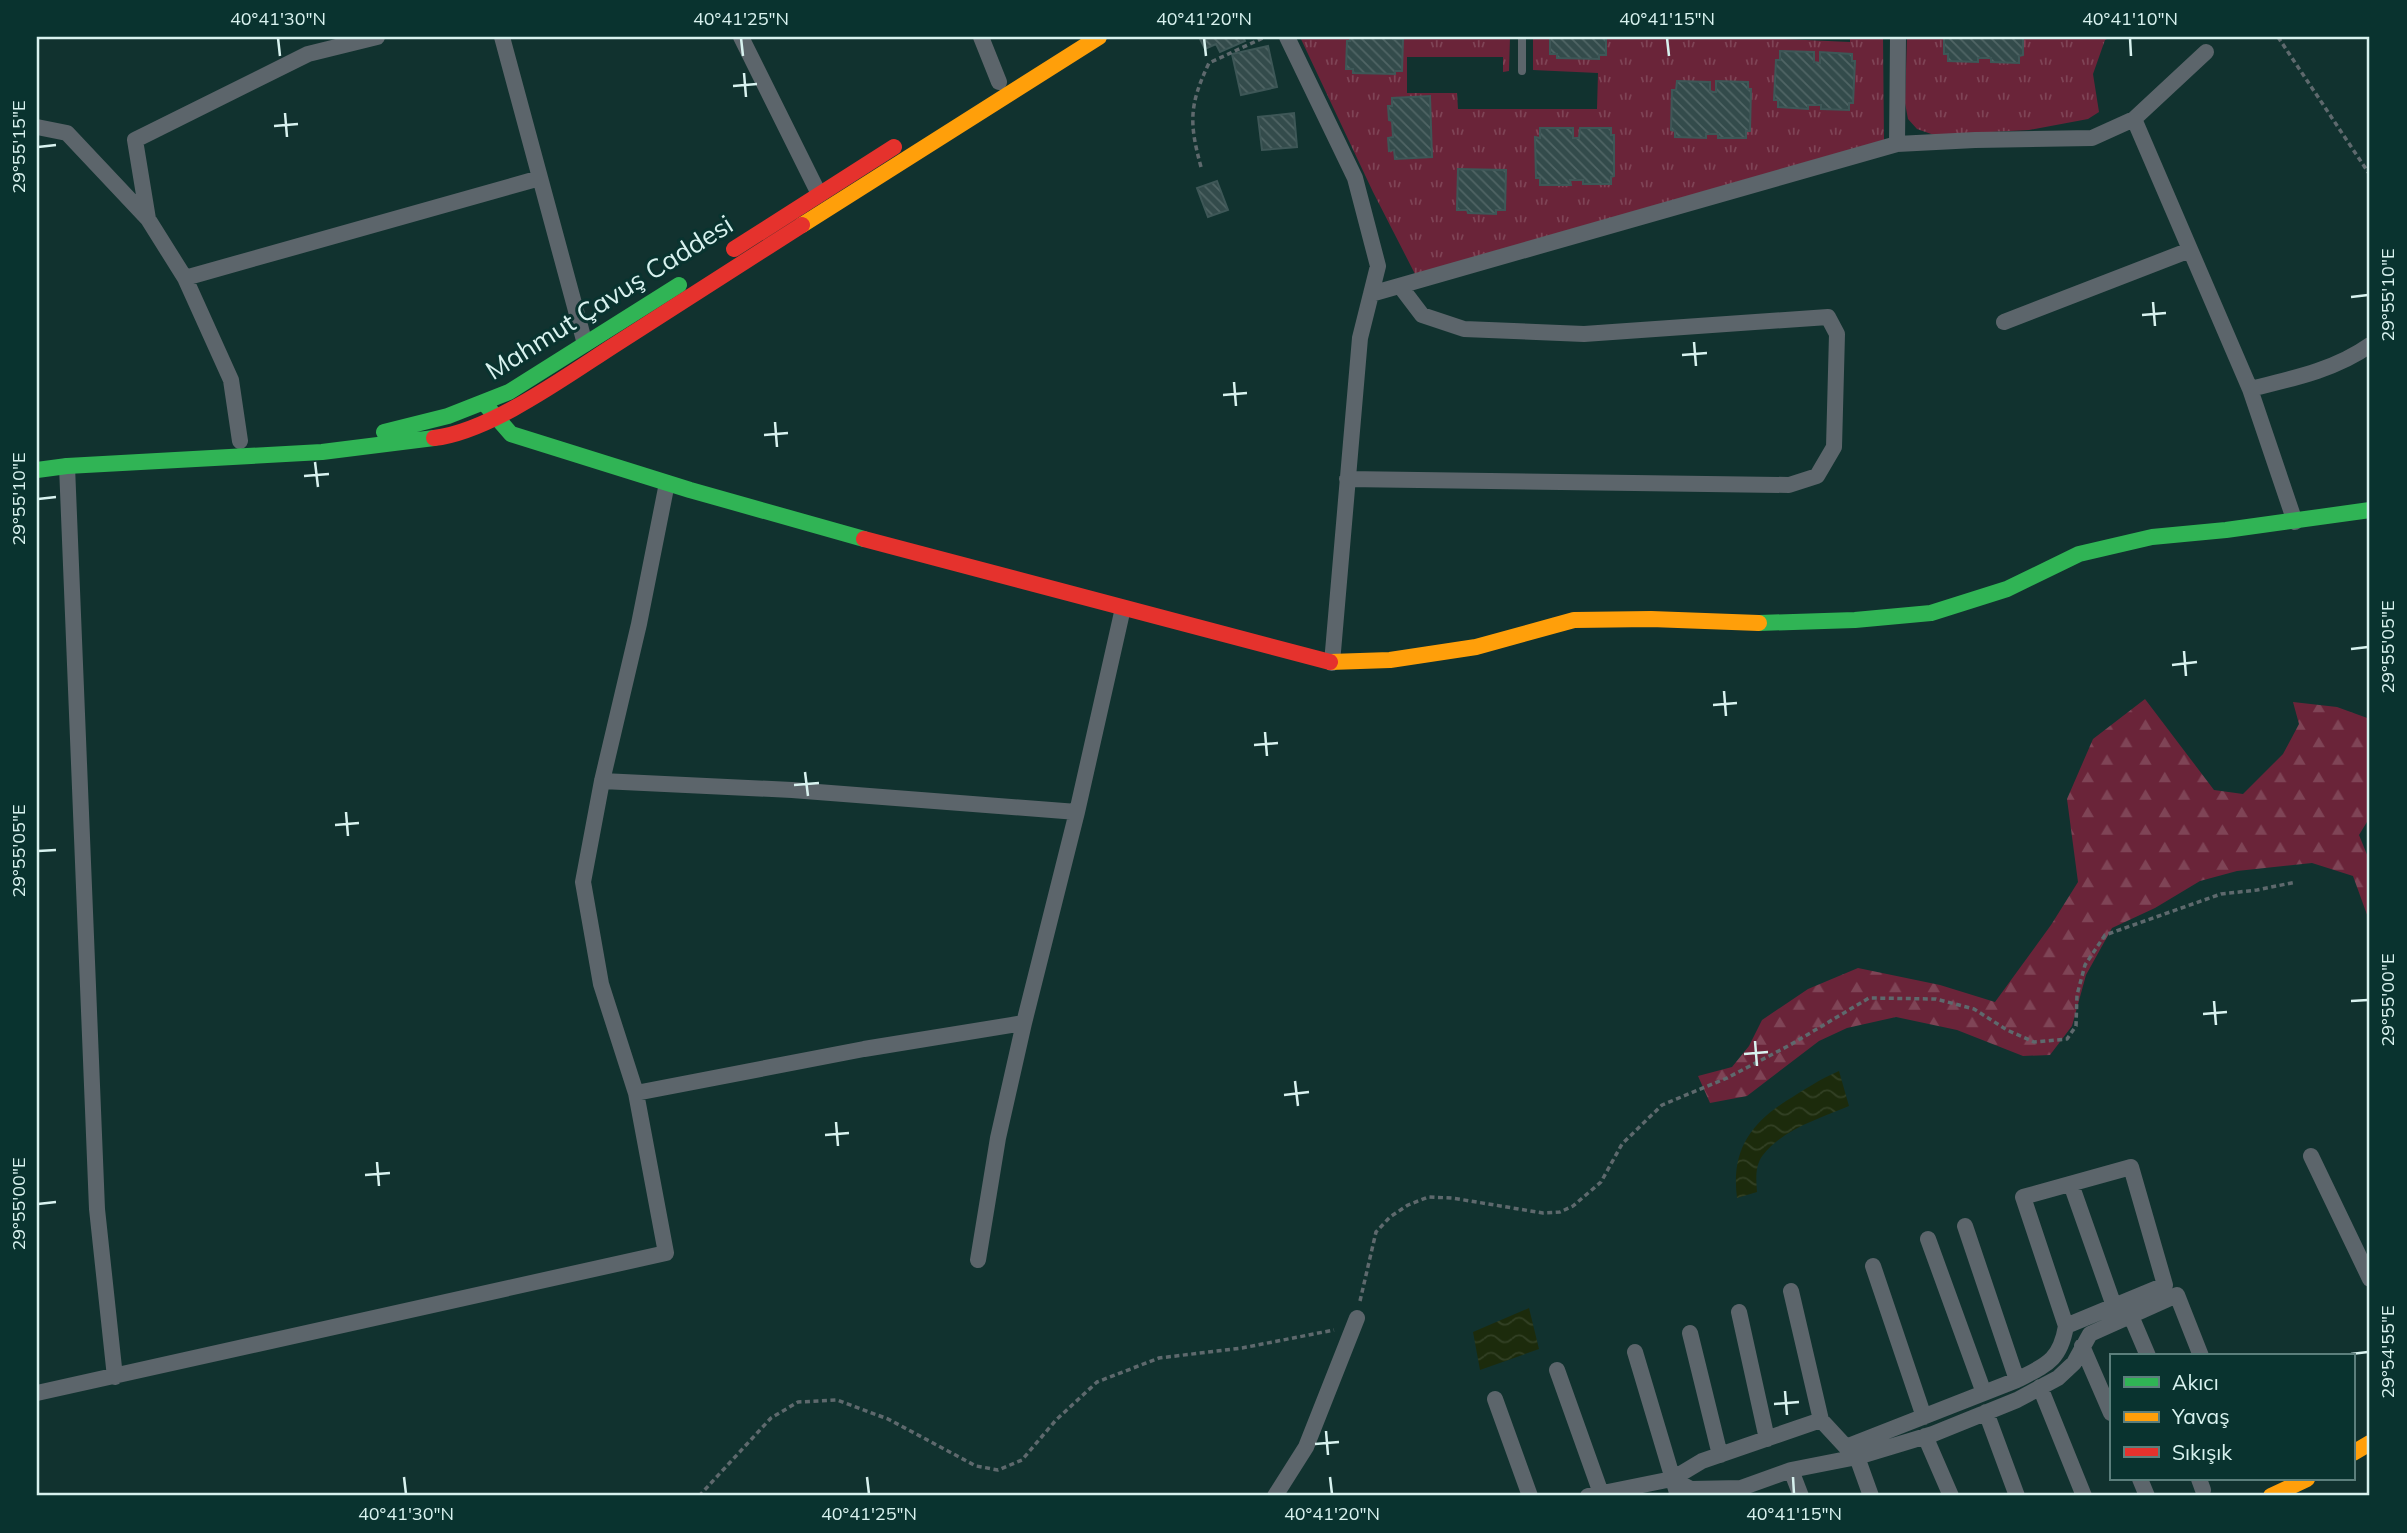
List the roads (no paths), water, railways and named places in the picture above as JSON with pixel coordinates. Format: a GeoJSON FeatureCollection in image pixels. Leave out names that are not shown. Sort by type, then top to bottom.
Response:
{"type":"FeatureCollection","features":[{"type":"Feature","properties":{"kind":"main road"},"geometry":{"type":"LineString","coordinates":[[948,114],[1072,37]]}},
{"type":"Feature","properties":{"kind":"main road"},"geometry":{"type":"LineString","coordinates":[[37,470],[67,466],[322,452],[453,436],[496,417],[559,381],[1099,37]]}},
{"type":"Feature","properties":{"kind":"main road","name":"Mahmut Çavuş Caddesi"},"geometry":{"type":"LineString","coordinates":[[37,455],[363,435],[401,430],[484,403],[509,392],[905,140]]}},
{"type":"Feature","properties":{"kind":"main road"},"geometry":{"type":"LineString","coordinates":[[484,403],[511,434],[667,483],[792,520],[1332,663],[1390,660],[1476,647],[1574,620],[1651,619],[1763,624],[1931,613],[2007,589],[2079,554],[2152,537],[2295,522],[2370,510]]}},
{"type":"Feature","properties":{"kind":"main road"},"geometry":{"type":"LineString","coordinates":[[2354,1452],[2370,1443]]}},
{"type":"Feature","properties":{"kind":"main road"},"geometry":{"type":"LineString","coordinates":[[2271,1496],[2305,1480]]}},
{"type":"Feature","properties":{"kind":"street"},"geometry":{"type":"LineString","coordinates":[[148,219],[135,141],[308,54],[377,37]]}},
{"type":"Feature","properties":{"kind":"street"},"geometry":{"type":"LineString","coordinates":[[502,37],[585,344]]}},
{"type":"Feature","properties":{"kind":"street"},"geometry":{"type":"LineString","coordinates":[[741,37],[819,194]]}},
{"type":"Feature","properties":{"kind":"street"},"geometry":{"type":"LineString","coordinates":[[981,37],[999,82]]}},
{"type":"Feature","properties":{"kind":"street"},"geometry":{"type":"LineString","coordinates":[[1287,37],[1355,178],[1378,266],[1360,338],[1332,663]]}},
{"type":"Feature","properties":{"kind":"street"},"geometry":{"type":"LineString","coordinates":[[1897,144],[1898,37]]}},
{"type":"Feature","properties":{"kind":"street"},"geometry":{"type":"LineString","coordinates":[[1371,294],[1661,209],[1897,144],[2092,138],[2134,119],[2206,52]]}},
{"type":"Feature","properties":{"kind":"street"},"geometry":{"type":"LineString","coordinates":[[2134,119],[2250,389],[2295,522]]}},
{"type":"Feature","properties":{"kind":"street"},"geometry":{"type":"LineString","coordinates":[[37,127],[67,134],[148,219],[185,278],[232,380],[240,441]]}},
{"type":"Feature","properties":{"kind":"street"},"geometry":{"type":"LineString","coordinates":[[185,278],[540,178]]}},
{"type":"Feature","properties":{"kind":"street"},"geometry":{"type":"LineString","coordinates":[[2004,322],[2190,250]]}},
{"type":"Feature","properties":{"kind":"street"},"geometry":{"type":"LineString","coordinates":[[1347,479],[1789,485],[1817,476],[1834,447],[1836,334],[1828,317],[1584,334],[1464,329],[1422,315],[1400,286]]}},
{"type":"Feature","properties":{"kind":"street"},"geometry":{"type":"LineString","coordinates":[[2250,389],[2312,373],[2370,345]]}},
{"type":"Feature","properties":{"kind":"street"},"geometry":{"type":"LineString","coordinates":[[67,466],[97,1209],[115,1377]]}},
{"type":"Feature","properties":{"kind":"street"},"geometry":{"type":"LineString","coordinates":[[37,1393],[666,1253],[636,1093],[601,984],[583,882],[667,483]]}},
{"type":"Feature","properties":{"kind":"street"},"geometry":{"type":"LineString","coordinates":[[978,1260],[998,1138],[1123,608]]}},
{"type":"Feature","properties":{"kind":"street"},"geometry":{"type":"LineString","coordinates":[[603,781],[792,790],[1077,811]]}},
{"type":"Feature","properties":{"kind":"street"},"geometry":{"type":"LineString","coordinates":[[636,1093],[864,1049],[1024,1023]]}},
{"type":"Feature","properties":{"kind":"street"},"geometry":{"type":"LineString","coordinates":[[2311,1156],[2370,1279]]}},
{"type":"Feature","properties":{"kind":"street"},"geometry":{"type":"LineString","coordinates":[[1791,1292],[1821,1420],[1846,1447],[2017,1380],[2053,1359],[2063,1344],[2066,1326],[2023,1197],[2131,1167],[2165,1285],[2066,1326]]}},
{"type":"Feature","properties":{"kind":"street"},"geometry":{"type":"LineString","coordinates":[[2071,1184],[2114,1306]]}},
{"type":"Feature","properties":{"kind":"street"},"geometry":{"type":"LineString","coordinates":[[1965,1226],[2017,1380]]}},
{"type":"Feature","properties":{"kind":"street"},"geometry":{"type":"LineString","coordinates":[[1928,1239],[1984,1393]]}},
{"type":"Feature","properties":{"kind":"street"},"geometry":{"type":"LineString","coordinates":[[1873,1266],[1924,1417]]}},
{"type":"Feature","properties":{"kind":"street"},"geometry":{"type":"LineString","coordinates":[[1672,1479],[1691,1489],[1742,1492],[1791,1470],[1857,1457],[1925,1436],[1986,1412],[2058,1378],[2074,1363],[2090,1334],[2177,1295],[2200,1354]]}},
{"type":"Feature","properties":{"kind":"street"},"geometry":{"type":"LineString","coordinates":[[1739,1312],[1767,1439]]}},
{"type":"Feature","properties":{"kind":"street"},"geometry":{"type":"LineString","coordinates":[[2131,1315],[2147,1354]]}},
{"type":"Feature","properties":{"kind":"street"},"geometry":{"type":"LineString","coordinates":[[1275,1496],[1306,1447],[1357,1318]]}},
{"type":"Feature","properties":{"kind":"street"},"geometry":{"type":"LineString","coordinates":[[1690,1333],[1720,1455]]}},
{"type":"Feature","properties":{"kind":"street"},"geometry":{"type":"LineString","coordinates":[[2082,1346],[2110,1411]]}},
{"type":"Feature","properties":{"kind":"street"},"geometry":{"type":"LineString","coordinates":[[1635,1352],[1678,1496]]}},
{"type":"Feature","properties":{"kind":"street"},"geometry":{"type":"LineString","coordinates":[[1557,1370],[1597,1495],[1672,1479],[1702,1461],[1821,1420]]}},
{"type":"Feature","properties":{"kind":"street"},"geometry":{"type":"LineString","coordinates":[[2040,1387],[2084,1496]]}},
{"type":"Feature","properties":{"kind":"street"},"geometry":{"type":"LineString","coordinates":[[1495,1399],[1530,1496]]}},
{"type":"Feature","properties":{"kind":"street"},"geometry":{"type":"LineString","coordinates":[[1986,1412],[2017,1496]]}},
{"type":"Feature","properties":{"kind":"street"},"geometry":{"type":"LineString","coordinates":[[1925,1436],[1951,1496]]}},
{"type":"Feature","properties":{"kind":"street"},"geometry":{"type":"LineString","coordinates":[[1857,1457],[1871,1496]]}},
{"type":"Feature","properties":{"kind":"street"},"geometry":{"type":"LineString","coordinates":[[1791,1470],[1801,1496]]}},
{"type":"Feature","properties":{"kind":"lane"},"geometry":{"type":"LineString","coordinates":[[1522,37],[1522,71]]}},
{"type":"Feature","properties":{"kind":"water"},"geometry":{"type":"Polygon","coordinates":[[[1839,1071],[1849,1106],[1803,1125],[1771,1146],[1759,1163],[1757,1192],[1737,1198],[1740,1153],[1753,1130],[1786,1101],[1839,1071]]]}},
{"type":"Feature","properties":{"kind":"water"},"geometry":{"type":"Polygon","coordinates":[[[1529,1308],[1539,1349],[1480,1370],[1473,1332],[1529,1308]]]}}]}
